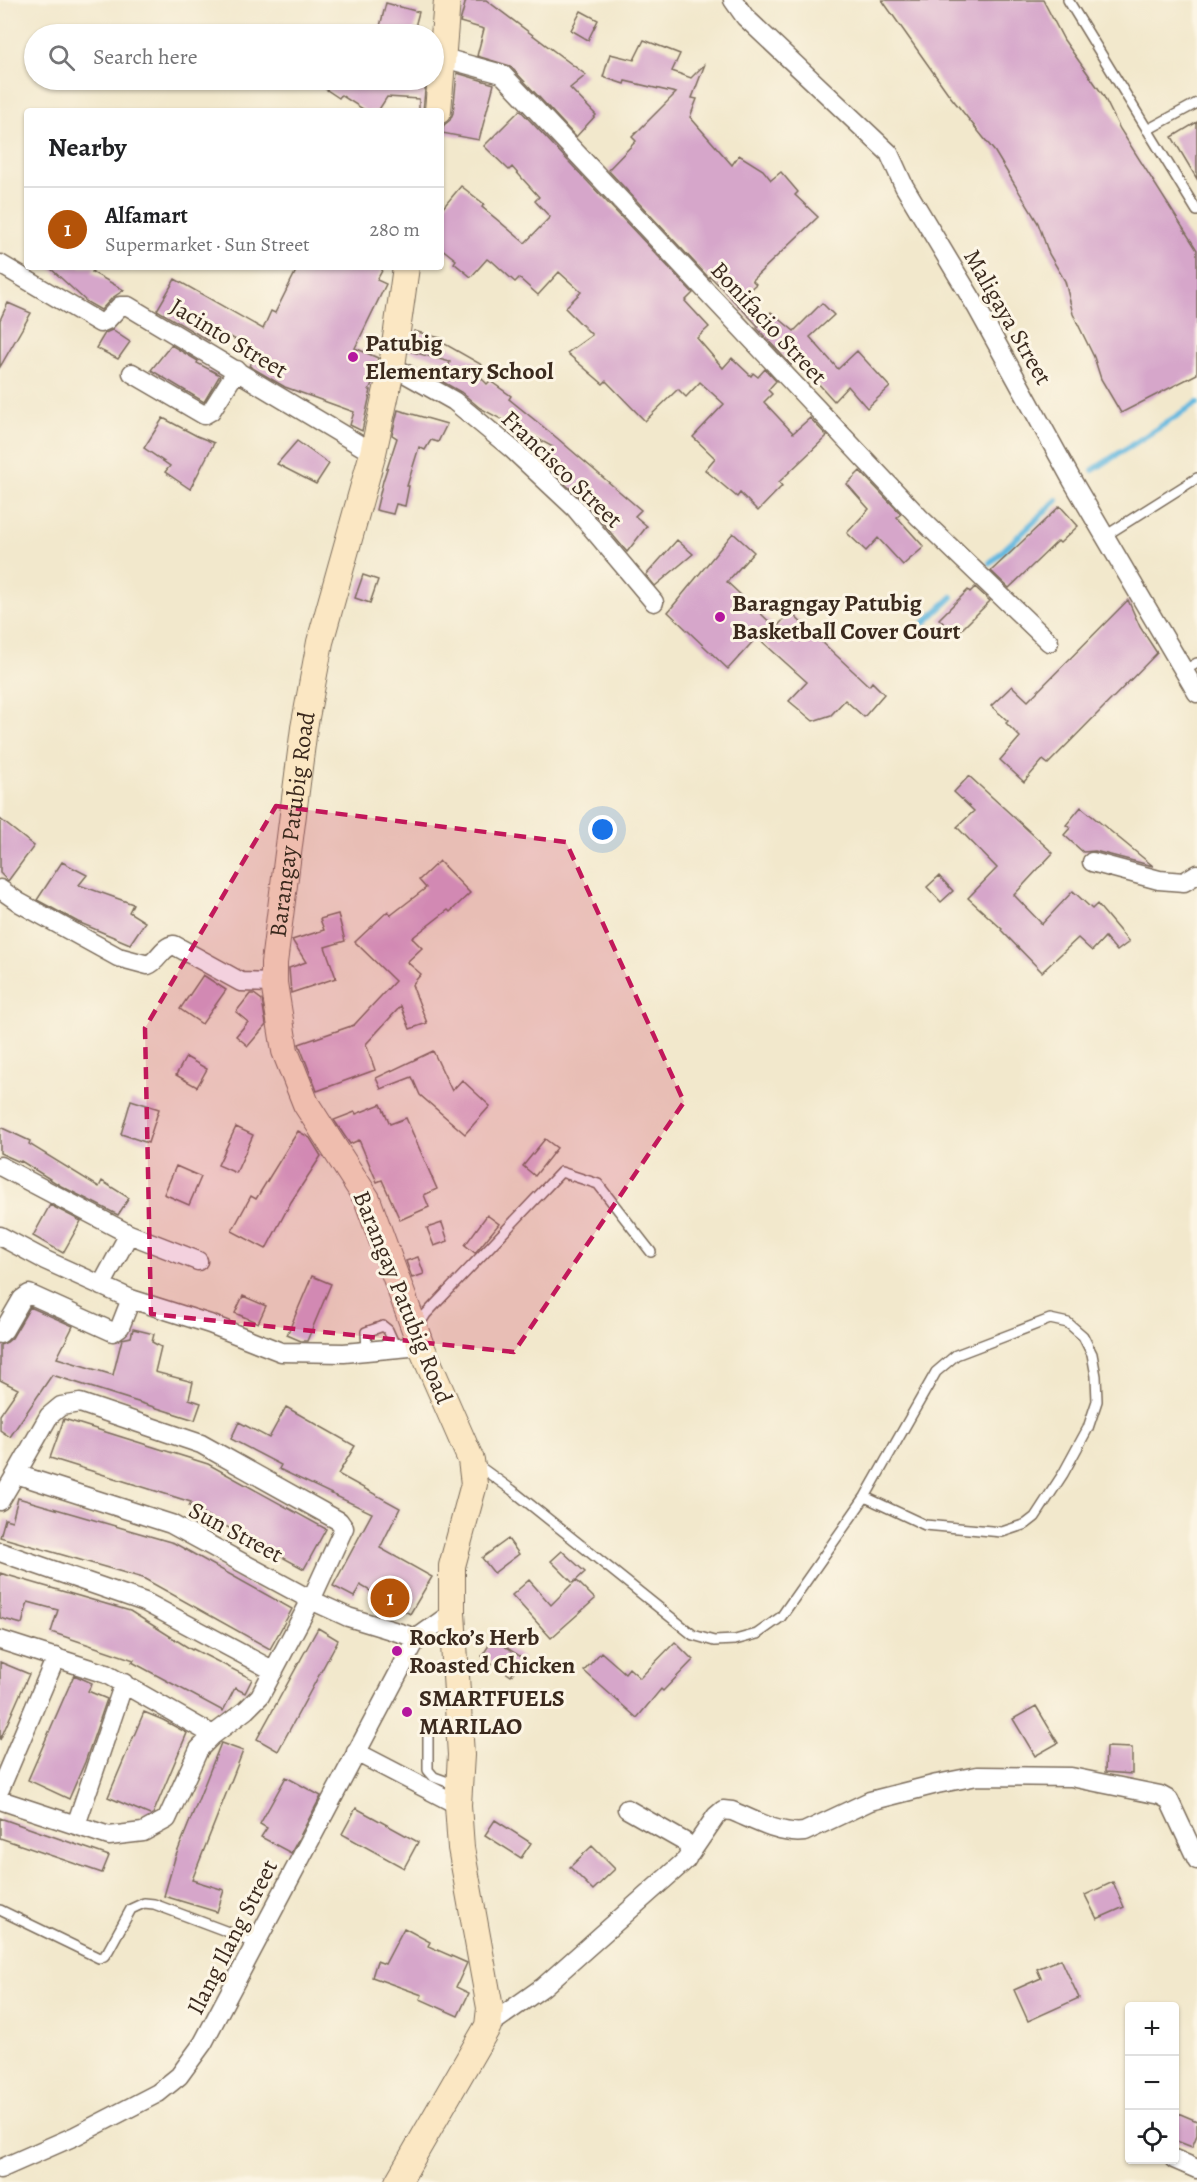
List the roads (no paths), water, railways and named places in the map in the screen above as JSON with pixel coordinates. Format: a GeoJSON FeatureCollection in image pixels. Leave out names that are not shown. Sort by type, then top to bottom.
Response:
{"type":"FeatureCollection","features":[{"type":"Feature","properties":{"kind":"main road"},"geometry":{"type":"LineString","coordinates":[[444,28],[447,0]]}},
{"type":"Feature","properties":{"kind":"main road"},"geometry":{"type":"LineString","coordinates":[[438,108],[439,90]]}},
{"type":"Feature","properties":{"kind":"main road","name":"Barangay Patubig Road"},"geometry":{"type":"LineString","coordinates":[[406,270],[392,366],[373,453],[320,642],[306,717],[274,963],[274,983],[285,1051],[306,1104],[367,1199],[411,1341],[471,1460],[474,1484],[452,1566],[452,1613],[461,1755],[459,1795],[462,1848],[490,2008],[488,2026]]}},
{"type":"Feature","properties":{"kind":"main road"},"geometry":{"type":"LineString","coordinates":[[398,2182],[488,2026]]}},
{"type":"Feature","properties":{"kind":"street","name":"Maligaya Street"},"geometry":{"type":"LineString","coordinates":[[733,0],[745,17],[889,153],[904,186],[976,306],[1073,482],[1105,536],[1190,667],[1197,693]]}},
{"type":"Feature","properties":{"kind":"street","name":"Bonifacio Street"},"geometry":{"type":"LineString","coordinates":[[444,66],[502,75],[919,517],[1049,642]]}},
{"type":"Feature","properties":{"kind":"street","name":"Jacinto Street"},"geometry":{"type":"LineString","coordinates":[[0,264],[100,323],[107,320],[120,306],[128,306],[373,453]]}},
{"type":"Feature","properties":{"kind":"street","name":"Francisco Street"},"geometry":{"type":"LineString","coordinates":[[392,366],[454,401],[512,449],[575,508],[654,602]]}},
{"type":"Feature","properties":{"kind":"street"},"geometry":{"type":"LineString","coordinates":[[132,374],[204,415],[211,411],[237,370]]}},
{"type":"Feature","properties":{"kind":"street"},"geometry":{"type":"LineString","coordinates":[[1092,862],[1159,880],[1184,882],[1197,874]]}},
{"type":"Feature","properties":{"kind":"street"},"geometry":{"type":"LineString","coordinates":[[0,889],[20,903],[118,957],[148,965],[156,961],[168,946],[174,945],[241,982],[274,983]]}},
{"type":"Feature","properties":{"kind":"street"},"geometry":{"type":"LineString","coordinates":[[0,1166],[129,1234],[198,1261]]}},
{"type":"Feature","properties":{"kind":"street"},"geometry":{"type":"LineString","coordinates":[[101,1286],[129,1234]]}},
{"type":"Feature","properties":{"kind":"street"},"geometry":{"type":"LineString","coordinates":[[0,1236],[45,1260],[131,1299],[210,1324],[281,1352],[368,1351],[411,1341]]}},
{"type":"Feature","properties":{"kind":"street"},"geometry":{"type":"LineString","coordinates":[[0,1334],[22,1299],[29,1294],[113,1332],[120,1327],[131,1299]]}},
{"type":"Feature","properties":{"kind":"street"},"geometry":{"type":"LineString","coordinates":[[0,1501],[49,1416],[61,1406],[80,1403],[201,1444],[342,1524],[343,1532],[311,1600],[260,1696],[246,1710],[213,1735],[200,1749],[167,1819],[142,1832],[108,1836],[0,1800]]}},
{"type":"Feature","properties":{"kind":"street","name":"Sun Street"},"geometry":{"type":"LineString","coordinates":[[16,1474],[171,1524],[311,1600],[348,1617],[417,1638]]}},
{"type":"Feature","properties":{"kind":"street"},"geometry":{"type":"LineString","coordinates":[[0,1552],[146,1602],[274,1671]]}},
{"type":"Feature","properties":{"kind":"street"},"geometry":{"type":"LineString","coordinates":[[417,1638],[452,1613]]}},
{"type":"Feature","properties":{"kind":"street","name":"Ilang Ilang Street"},"geometry":{"type":"LineString","coordinates":[[0,2169],[75,2136],[158,2093],[179,2076],[203,2043],[417,1638]]}},
{"type":"Feature","properties":{"kind":"street"},"geometry":{"type":"LineString","coordinates":[[0,1640],[106,1674],[213,1735]]}},
{"type":"Feature","properties":{"kind":"street"},"geometry":{"type":"LineString","coordinates":[[0,1789],[56,1657]]}},
{"type":"Feature","properties":{"kind":"street"},"geometry":{"type":"LineString","coordinates":[[76,1825],[124,1683]]}},
{"type":"Feature","properties":{"kind":"street"},"geometry":{"type":"LineString","coordinates":[[356,1752],[459,1795]]}},
{"type":"Feature","properties":{"kind":"street"},"geometry":{"type":"LineString","coordinates":[[488,2026],[543,1988],[686,1860],[716,1816],[723,1810],[732,1811],[785,1832],[795,1833],[804,1832],[870,1801],[937,1784],[977,1776],[1071,1777],[1160,1795],[1169,1800],[1197,1860]]}},
{"type":"Feature","properties":{"kind":"street"},"geometry":{"type":"LineString","coordinates":[[627,1809],[684,1842],[689,1847],[690,1854]]}},
{"type":"Feature","properties":{"kind":"street"},"geometry":{"type":"LineString","coordinates":[[1179,2161],[1197,2169]]}},
{"type":"Feature","properties":{"kind":"lane"},"geometry":{"type":"LineString","coordinates":[[1068,0],[1197,211]]}},
{"type":"Feature","properties":{"kind":"lane"},"geometry":{"type":"LineString","coordinates":[[1147,130],[1197,103]]}},
{"type":"Feature","properties":{"kind":"lane"},"geometry":{"type":"LineString","coordinates":[[1105,536],[1197,478]]}},
{"type":"Feature","properties":{"kind":"lane"},"geometry":{"type":"LineString","coordinates":[[411,1341],[426,1314],[561,1172],[598,1184],[651,1252]]}},
{"type":"Feature","properties":{"kind":"lane"},"geometry":{"type":"LineString","coordinates":[[471,1460],[512,1490],[693,1635],[714,1641],[735,1640],[757,1634],[781,1617],[865,1497],[936,1372],[956,1355],[1050,1319],[1068,1323],[1083,1336],[1092,1354],[1097,1401],[1088,1428],[1063,1474],[1035,1517],[1026,1524],[1002,1532],[925,1525],[865,1497]]}},
{"type":"Feature","properties":{"kind":"lane"},"geometry":{"type":"LineString","coordinates":[[0,1910],[99,1958],[108,1952],[131,1909],[144,1903],[154,1904],[254,1944]]}},
{"type":"Feature","properties":{"kind":"waterway"},"geometry":{"type":"LineString","coordinates":[[1093,470],[1197,403]]}},
{"type":"Feature","properties":{"kind":"waterway"},"geometry":{"type":"LineString","coordinates":[[990,563],[1057,500]]}},
{"type":"Feature","properties":{"kind":"waterway"},"geometry":{"type":"LineString","coordinates":[[924,623],[952,597]]}},
{"type":"Feature","properties":{"kind":"place","name":"Patubig Elementary School"},"geometry":{"type":"Point","coordinates":[353,357]}},
{"type":"Feature","properties":{"kind":"place","name":"Baragngay Patubig Basketball Cover Court"},"geometry":{"type":"Point","coordinates":[720,617]}},
{"type":"Feature","properties":{"kind":"place","name":"Alfamart"},"geometry":{"type":"Point","coordinates":[390,1598]}},
{"type":"Feature","properties":{"kind":"place","name":"Rocko’s Herb Roasted Chicken"},"geometry":{"type":"Point","coordinates":[397,1651]}},
{"type":"Feature","properties":{"kind":"place","name":"SMARTFUELS MARILAO"},"geometry":{"type":"Point","coordinates":[407,1712]}}]}
